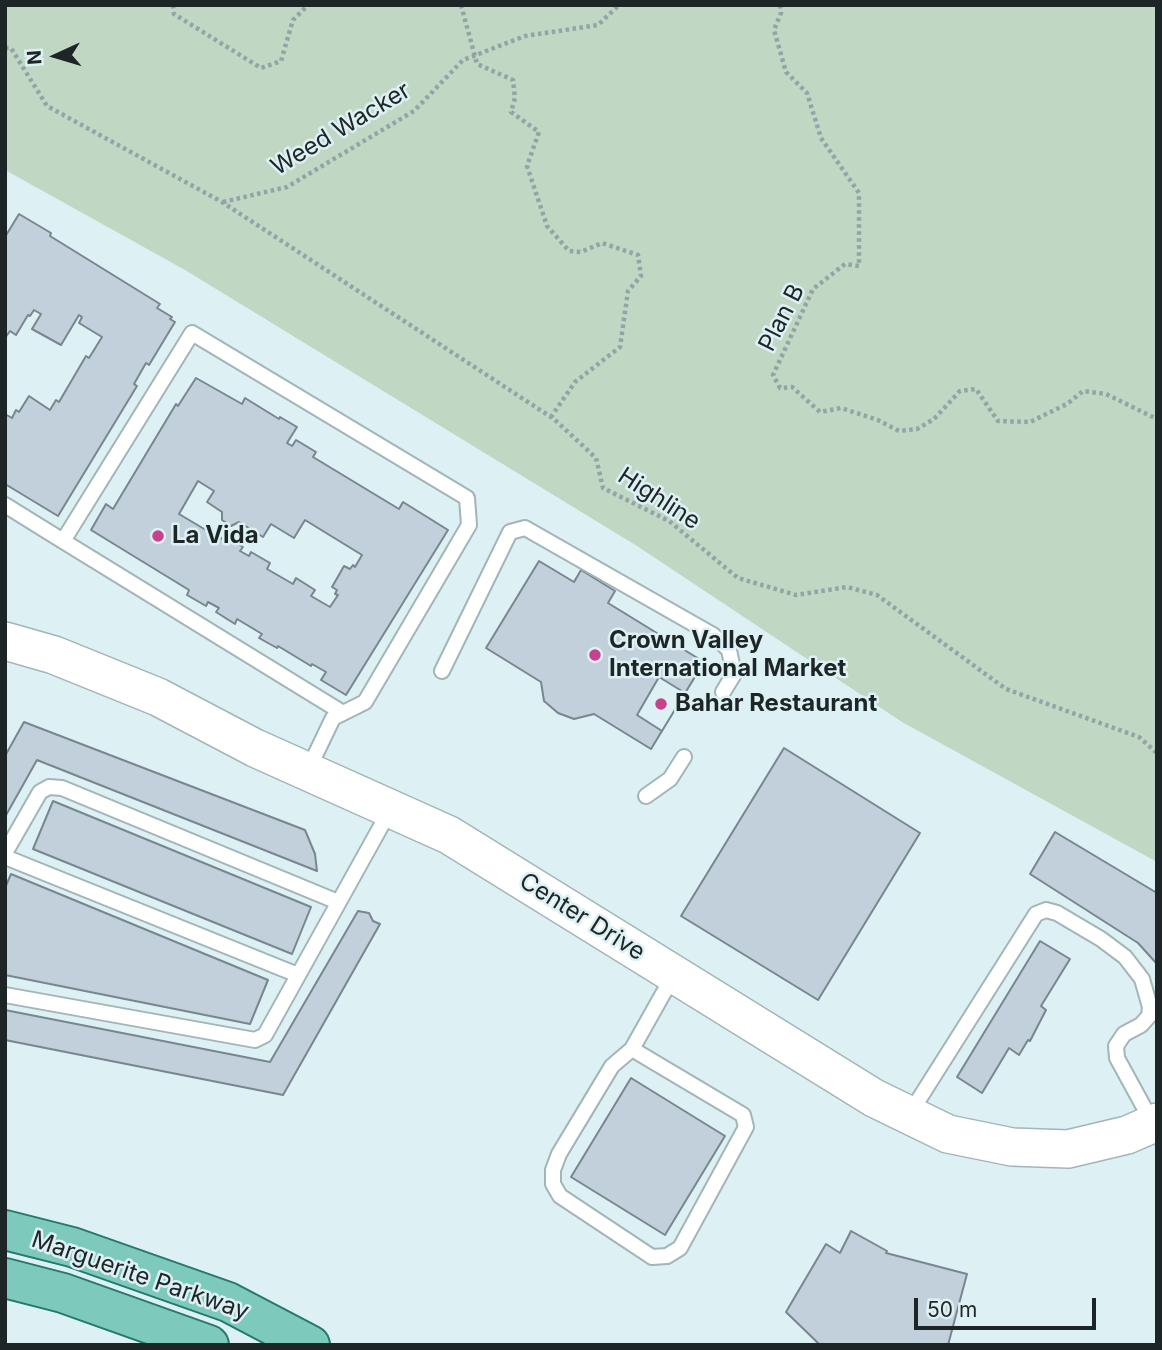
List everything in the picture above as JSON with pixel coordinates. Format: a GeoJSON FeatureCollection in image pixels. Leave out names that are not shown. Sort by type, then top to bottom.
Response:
{"type":"FeatureCollection","features":[{"type":"Feature","properties":{"kind":"main road","name":"Marguerite Parkway"},"geometry":{"type":"LineString","coordinates":[[5,1230],[72,1247],[228,1302],[310,1345]]}},
{"type":"Feature","properties":{"kind":"main road","name":"Marguerite Parkway"},"geometry":{"type":"LineString","coordinates":[[5,1278],[64,1293],[209,1345]]}},
{"type":"Feature","properties":{"kind":"street","name":"Center Drive"},"geometry":{"type":"LineString","coordinates":[[5,641],[54,655],[158,697],[255,748],[449,835],[874,1098],[948,1134],[1012,1147],[1068,1149],[1127,1135],[1155,1123]]}},
{"type":"Feature","properties":{"kind":"lane"},"geometry":{"type":"LineString","coordinates":[[63,541],[192,333],[467,498],[469,525],[365,702],[333,718],[307,772]]}},
{"type":"Feature","properties":{"kind":"lane"},"geometry":{"type":"LineString","coordinates":[[5,505],[343,713]]}},
{"type":"Feature","properties":{"kind":"lane"},"geometry":{"type":"LineString","coordinates":[[442,671],[510,532],[524,528],[713,635],[730,650],[734,674],[723,692]]}},
{"type":"Feature","properties":{"kind":"lane"},"geometry":{"type":"LineString","coordinates":[[646,796],[670,779],[684,757]]}},
{"type":"Feature","properties":{"kind":"lane"},"geometry":{"type":"LineString","coordinates":[[298,975],[5,855],[40,792],[49,787],[62,788],[338,902]]}},
{"type":"Feature","properties":{"kind":"lane"},"geometry":{"type":"LineString","coordinates":[[5,996],[255,1040],[265,1035],[391,809]]}},
{"type":"Feature","properties":{"kind":"lane"},"geometry":{"type":"LineString","coordinates":[[909,1115],[1036,914],[1045,910],[1057,913],[1101,939],[1125,957],[1142,979],[1150,1007],[1149,1016],[1124,1034],[1116,1046],[1117,1058],[1155,1123]]}},
{"type":"Feature","properties":{"kind":"lane"},"geometry":{"type":"LineString","coordinates":[[632,1049],[743,1115],[746,1127],[680,1248],[667,1256],[652,1257],[559,1196],[553,1184],[553,1170],[559,1154],[612,1066],[632,1049],[674,974]]}},
{"type":"Feature","properties":{"kind":"path"},"geometry":{"type":"LineString","coordinates":[[173,5],[174,14],[261,68],[281,61],[293,20],[308,5]]}},
{"type":"Feature","properties":{"kind":"path"},"geometry":{"type":"LineString","coordinates":[[461,5],[477,64],[513,80],[516,98],[511,112],[539,132],[527,166],[547,226],[569,251],[581,252],[602,243],[638,255],[642,276],[628,291],[620,347],[575,382],[551,417]]}},
{"type":"Feature","properties":{"kind":"path","name":"Weed Wacker"},"geometry":{"type":"LineString","coordinates":[[222,202],[287,187],[414,111],[463,60],[525,36],[598,25],[619,5]]}},
{"type":"Feature","properties":{"kind":"path","name":"Plan B"},"geometry":{"type":"LineString","coordinates":[[780,5],[781,13],[774,30],[786,72],[807,93],[821,138],[859,193],[859,266],[845,264],[813,289],[773,374],[780,388],[792,387],[820,412],[841,408],[878,420],[899,431],[917,429],[934,419],[960,391],[976,389],[998,421],[1030,422],[1067,404],[1083,391],[1106,394],[1157,419]]}},
{"type":"Feature","properties":{"kind":"path","name":"Highline"},"geometry":{"type":"LineString","coordinates":[[5,48],[11,48],[47,106],[222,202],[551,417],[596,458],[603,488],[669,521],[738,578],[796,595],[847,587],[877,595],[1006,690],[1139,737],[1157,753]]}},
{"type":"Feature","properties":{"kind":"green space"},"geometry":{"type":"Polygon","coordinates":[[[5,5],[1157,5],[1157,862],[902,722],[637,546],[185,270],[5,170],[5,5]]]}},
{"type":"Feature","properties":{"kind":"building"},"geometry":{"type":"Polygon","coordinates":[[[19,214],[160,304],[157,308],[172,317],[170,319],[175,322],[149,365],[146,363],[134,384],[137,386],[58,516],[5,484],[5,414],[12,418],[29,396],[50,410],[56,400],[59,402],[86,356],[89,358],[102,337],[79,323],[82,317],[79,315],[61,345],[32,329],[41,314],[34,310],[16,335],[10,331],[5,338],[5,237],[19,214]]]}},
{"type":"Feature","properties":{"kind":"building","name":"La Vida"},"geometry":{"type":"Polygon","coordinates":[[[196,378],[242,404],[245,398],[297,427],[287,443],[292,446],[296,440],[316,452],[313,457],[399,509],[403,502],[448,530],[346,695],[321,680],[326,672],[259,638],[262,634],[237,619],[235,624],[216,612],[219,608],[208,602],[206,606],[187,595],[189,590],[91,530],[106,504],[113,509],[176,404],[178,406],[196,378]],[[198,481],[179,514],[221,539],[224,535],[243,547],[240,551],[249,556],[251,552],[270,563],[267,569],[293,584],[296,578],[315,590],[311,596],[330,607],[338,595],[335,594],[337,590],[332,587],[344,566],[350,569],[353,565],[355,567],[362,555],[305,520],[294,538],[271,524],[263,537],[239,522],[231,526],[222,520],[222,512],[207,502],[214,491],[198,481]]]}},
{"type":"Feature","properties":{"kind":"building","name":"Crown Valley International Market"},"geometry":{"type":"Polygon","coordinates":[[[539,561],[574,582],[581,570],[615,591],[608,603],[704,662],[651,749],[594,714],[574,719],[558,713],[544,701],[541,682],[486,648],[539,561]]]}},
{"type":"Feature","properties":{"kind":"building","name":"Bahar Restaurant"},"geometry":{"type":"Polygon","coordinates":[[[659,677],[685,693],[662,731],[637,715],[659,677]]]}},
{"type":"Feature","properties":{"kind":"building"},"geometry":{"type":"Polygon","coordinates":[[[24,722],[305,830],[315,854],[317,871],[37,760],[5,817],[5,756],[24,722]]]}},
{"type":"Feature","properties":{"kind":"building"},"geometry":{"type":"Polygon","coordinates":[[[784,748],[920,833],[818,1000],[681,916],[784,748]]]}},
{"type":"Feature","properties":{"kind":"building"},"geometry":{"type":"Polygon","coordinates":[[[53,801],[311,907],[292,954],[33,849],[53,801]]]}},
{"type":"Feature","properties":{"kind":"building"},"geometry":{"type":"Polygon","coordinates":[[[1055,832],[1157,893],[1157,964],[1138,943],[1030,874],[1055,832]]]}},
{"type":"Feature","properties":{"kind":"building"},"geometry":{"type":"Polygon","coordinates":[[[11,874],[268,980],[250,1024],[5,975],[5,888],[11,874]]]}},
{"type":"Feature","properties":{"kind":"building"},"geometry":{"type":"Polygon","coordinates":[[[358,911],[369,913],[373,921],[380,924],[283,1095],[5,1040],[5,1010],[270,1062],[358,911]]]}},
{"type":"Feature","properties":{"kind":"building"},"geometry":{"type":"Polygon","coordinates":[[[1040,941],[1070,959],[1041,1006],[1046,1010],[1030,1041],[1028,1040],[1019,1055],[1009,1048],[982,1093],[957,1077],[1040,941]]]}},
{"type":"Feature","properties":{"kind":"building"},"geometry":{"type":"Polygon","coordinates":[[[631,1078],[725,1136],[665,1235],[571,1177],[631,1078]]]}},
{"type":"Feature","properties":{"kind":"building"},"geometry":{"type":"Polygon","coordinates":[[[851,1231],[887,1251],[886,1253],[967,1274],[948,1345],[820,1345],[786,1312],[826,1244],[840,1253],[851,1231]]]}},
{"type":"Feature","properties":{"kind":"place","name":"La Vida"},"geometry":{"type":"Point","coordinates":[158,536]}},
{"type":"Feature","properties":{"kind":"place","name":"Crown Valley International Market"},"geometry":{"type":"Point","coordinates":[595,655]}},
{"type":"Feature","properties":{"kind":"place","name":"Bahar Restaurant"},"geometry":{"type":"Point","coordinates":[661,704]}}]}
